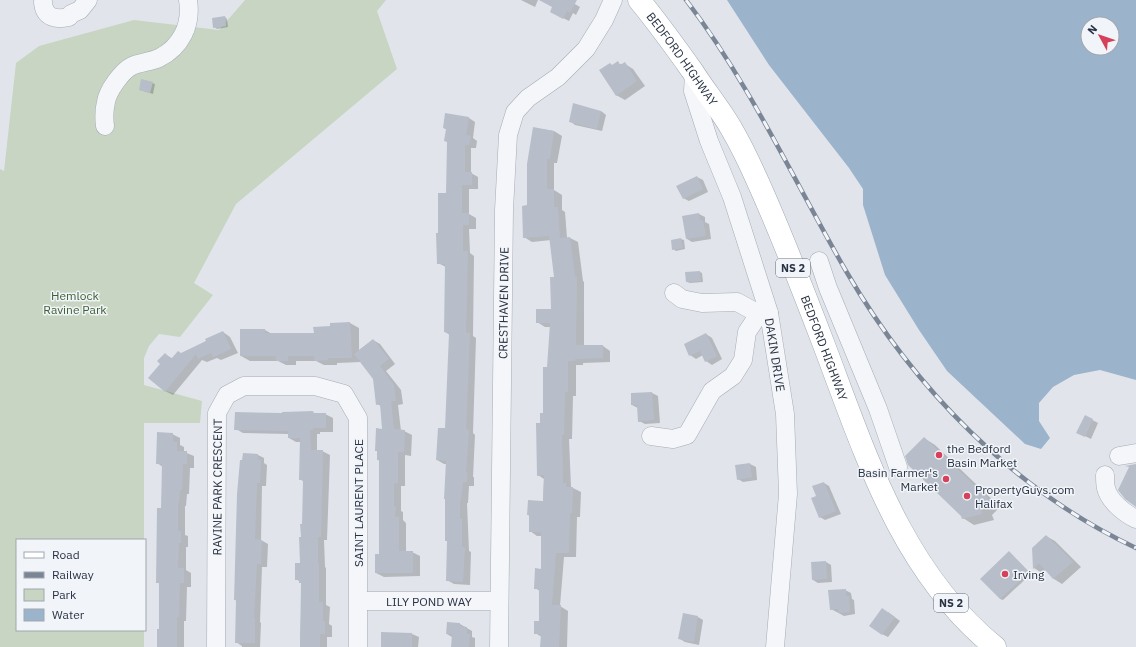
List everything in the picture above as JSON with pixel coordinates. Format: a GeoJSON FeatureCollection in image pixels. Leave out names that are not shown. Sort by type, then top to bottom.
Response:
{"type":"FeatureCollection","features":[{"type":"Feature","properties":{"kind":"main road","name":"BEDFORD HIGHWAY"},"geometry":{"type":"LineString","coordinates":[[639,0],[662,28],[731,128],[757,181],[824,344],[855,431],[883,495],[914,554],[942,594],[995,647]]}},
{"type":"Feature","properties":{"kind":"street"},"geometry":{"type":"LineString","coordinates":[[43,2],[45,11],[57,20],[69,17],[71,14],[80,10],[88,0]]}},
{"type":"Feature","properties":{"kind":"street"},"geometry":{"type":"LineString","coordinates":[[105,126],[104,113],[106,100],[124,71],[133,65],[159,58],[176,46],[185,33],[189,20],[188,0]]}},
{"type":"Feature","properties":{"kind":"street","name":"CRESTHAVEN DRIVE"},"geometry":{"type":"LineString","coordinates":[[499,647],[504,210],[508,135],[515,112],[528,98],[558,77],[586,49],[604,20],[613,0]]}},
{"type":"Feature","properties":{"kind":"street","name":"DAKIN DRIVE"},"geometry":{"type":"LineString","coordinates":[[694,74],[693,91],[709,141],[732,197],[764,313],[785,414],[788,494],[775,647]]}},
{"type":"Feature","properties":{"kind":"street"},"geometry":{"type":"LineString","coordinates":[[819,260],[828,288],[878,409],[898,467]]}},
{"type":"Feature","properties":{"kind":"street"},"geometry":{"type":"LineString","coordinates":[[650,436],[673,440],[687,435],[712,391],[733,376],[743,360],[747,332],[764,313],[737,302],[702,304],[682,299],[674,293]]}},
{"type":"Feature","properties":{"kind":"street","name":"RAVINE PARK CRESCENT"},"geometry":{"type":"LineString","coordinates":[[216,647],[217,413],[227,395],[244,386],[315,386]]}},
{"type":"Feature","properties":{"kind":"street","name":"SAINT LAURENT PLACE"},"geometry":{"type":"LineString","coordinates":[[315,386],[344,394],[358,418],[358,647]]}},
{"type":"Feature","properties":{"kind":"street"},"geometry":{"type":"LineString","coordinates":[[1105,475],[1106,487],[1110,497],[1117,505],[1136,519]]}},
{"type":"Feature","properties":{"kind":"street","name":"LILY POND WAY"},"geometry":{"type":"LineString","coordinates":[[359,601],[499,601]]}},
{"type":"Feature","properties":{"kind":"green space","name":"Hemlock Ravine Park"},"geometry":{"type":"Polygon","coordinates":[[[245,0],[386,0],[377,11],[397,69],[236,204],[194,283],[213,295],[180,337],[159,334],[149,346],[144,358],[144,385],[202,401],[200,423],[144,423],[144,539],[16,539],[16,631],[144,631],[144,647],[0,647],[0,169],[4,171],[16,63],[39,46],[134,20],[219,30],[245,0]]]}},
{"type":"Feature","properties":{"kind":"water"},"geometry":{"type":"Polygon","coordinates":[[[727,0],[1136,0],[1136,380],[1100,370],[1074,375],[1053,387],[1039,403],[1039,421],[1050,438],[1041,449],[1025,444],[947,371],[919,330],[885,275],[863,205],[863,189],[849,168],[769,65],[727,0]]]}},
{"type":"Feature","properties":{"kind":"building"},"geometry":{"type":"Polygon","coordinates":[[[539,0],[577,0],[570,13],[567,11],[563,19],[550,12],[552,7],[539,0]]]}},
{"type":"Feature","properties":{"kind":"building"},"geometry":{"type":"Polygon","coordinates":[[[225,16],[226,26],[213,28],[212,18],[225,16]]]}},
{"type":"Feature","properties":{"kind":"building"},"geometry":{"type":"Polygon","coordinates":[[[618,61],[620,65],[625,62],[637,81],[616,96],[599,70],[610,63],[612,65],[618,61]]]}},
{"type":"Feature","properties":{"kind":"building"},"geometry":{"type":"Polygon","coordinates":[[[141,79],[153,82],[150,93],[139,90],[141,79]]]}},
{"type":"Feature","properties":{"kind":"building"},"geometry":{"type":"Polygon","coordinates":[[[573,103],[601,111],[597,129],[569,122],[573,103]]]}},
{"type":"Feature","properties":{"kind":"building"},"geometry":{"type":"Polygon","coordinates":[[[445,113],[469,117],[466,135],[471,136],[469,145],[465,145],[465,172],[472,172],[472,185],[462,185],[462,213],[469,213],[469,225],[463,225],[463,251],[468,251],[466,333],[470,333],[466,429],[469,430],[466,472],[467,482],[463,482],[460,500],[462,547],[465,547],[463,582],[446,581],[447,541],[445,541],[444,499],[446,461],[436,460],[438,428],[445,428],[449,333],[444,332],[445,264],[437,264],[436,233],[438,233],[438,193],[446,193],[447,142],[444,141],[446,129],[443,128],[445,113]]]}},
{"type":"Feature","properties":{"kind":"building"},"geometry":{"type":"Polygon","coordinates":[[[533,127],[554,131],[550,159],[547,159],[547,189],[554,189],[554,207],[558,207],[560,238],[570,237],[575,277],[577,277],[576,345],[603,345],[603,358],[575,359],[575,361],[568,361],[568,392],[565,392],[564,435],[562,435],[563,483],[566,483],[566,487],[573,487],[572,513],[570,513],[569,553],[556,553],[552,605],[561,605],[559,647],[540,647],[541,634],[534,634],[534,621],[539,621],[539,589],[534,589],[535,568],[541,569],[541,532],[529,532],[529,515],[527,515],[528,500],[543,501],[544,475],[537,476],[536,423],[540,423],[540,413],[543,413],[543,367],[547,367],[550,323],[536,323],[536,309],[551,309],[550,277],[554,277],[549,236],[523,238],[522,206],[527,205],[527,164],[533,127]]]}},
{"type":"Feature","properties":{"kind":"building"},"geometry":{"type":"Polygon","coordinates":[[[697,176],[703,189],[683,199],[676,186],[697,176]]]}},
{"type":"Feature","properties":{"kind":"building"},"geometry":{"type":"Polygon","coordinates":[[[699,213],[700,220],[703,220],[706,236],[686,239],[682,216],[699,213]]]}},
{"type":"Feature","properties":{"kind":"building"},"geometry":{"type":"Polygon","coordinates":[[[681,238],[683,248],[672,250],[671,240],[681,238]]]}},
{"type":"Feature","properties":{"kind":"building"},"geometry":{"type":"Polygon","coordinates":[[[700,271],[701,281],[686,282],[685,272],[700,271]]]}},
{"type":"Feature","properties":{"kind":"building"},"geometry":{"type":"Polygon","coordinates":[[[350,322],[352,358],[328,358],[328,360],[315,361],[314,356],[288,356],[288,361],[276,361],[276,356],[240,356],[240,329],[265,329],[265,333],[314,333],[313,327],[330,326],[330,323],[350,322]]]}},
{"type":"Feature","properties":{"kind":"building"},"geometry":{"type":"Polygon","coordinates":[[[223,331],[231,349],[213,357],[211,353],[198,359],[196,354],[165,392],[148,378],[160,364],[157,361],[165,353],[171,359],[178,351],[181,353],[206,341],[205,339],[223,331]]]}},
{"type":"Feature","properties":{"kind":"building"},"geometry":{"type":"Polygon","coordinates":[[[706,333],[717,356],[705,362],[700,351],[689,356],[684,344],[706,333]]]}},
{"type":"Feature","properties":{"kind":"building"},"geometry":{"type":"Polygon","coordinates":[[[373,339],[389,359],[380,366],[394,385],[396,401],[391,401],[394,429],[405,430],[404,452],[398,452],[398,483],[394,483],[394,507],[396,507],[395,517],[399,517],[399,551],[413,551],[413,573],[375,573],[375,554],[379,554],[379,460],[377,460],[377,451],[375,451],[376,428],[382,429],[380,404],[376,405],[373,379],[354,354],[373,339]]]}},
{"type":"Feature","properties":{"kind":"building"},"geometry":{"type":"Polygon","coordinates":[[[652,392],[654,420],[638,422],[637,405],[631,405],[631,393],[652,392]]]}},
{"type":"Feature","properties":{"kind":"building"},"geometry":{"type":"Polygon","coordinates":[[[313,411],[313,413],[326,413],[326,428],[313,428],[313,430],[310,430],[311,450],[323,450],[321,537],[318,537],[318,563],[319,602],[323,602],[325,634],[320,634],[320,647],[300,647],[301,583],[299,583],[299,580],[295,580],[295,563],[300,563],[299,537],[301,537],[300,524],[302,524],[303,480],[299,480],[300,438],[288,438],[288,431],[234,430],[235,412],[282,413],[313,411]]]}},
{"type":"Feature","properties":{"kind":"building"},"geometry":{"type":"Polygon","coordinates":[[[1085,415],[1093,419],[1085,437],[1076,433],[1085,415]]]}},
{"type":"Feature","properties":{"kind":"building"},"geometry":{"type":"Polygon","coordinates":[[[157,432],[173,433],[173,442],[177,442],[177,451],[187,451],[187,464],[183,464],[182,490],[180,490],[178,503],[178,531],[181,531],[181,543],[179,543],[178,568],[184,568],[184,583],[180,583],[179,617],[177,617],[177,647],[157,647],[157,629],[159,629],[159,583],[156,583],[157,508],[161,508],[162,464],[156,464],[157,432]]]}},
{"type":"Feature","properties":{"kind":"building","name":"Basin Farmer's Market"},"geometry":{"type":"Polygon","coordinates":[[[924,437],[990,500],[981,508],[982,514],[962,519],[961,516],[908,465],[905,456],[924,437]]]}},
{"type":"Feature","properties":{"kind":"building"},"geometry":{"type":"Polygon","coordinates":[[[243,453],[258,454],[258,460],[261,460],[260,483],[257,483],[255,539],[262,540],[261,564],[257,564],[254,618],[255,643],[235,643],[236,600],[234,600],[237,494],[240,460],[242,460],[243,453]]]}},
{"type":"Feature","properties":{"kind":"building"},"geometry":{"type":"Polygon","coordinates":[[[750,463],[752,477],[737,480],[735,465],[750,463]]]}},
{"type":"Feature","properties":{"kind":"building"},"geometry":{"type":"Polygon","coordinates":[[[1136,464],[1136,507],[1125,499],[1118,490],[1129,467],[1125,466],[1136,464]]]}},
{"type":"Feature","properties":{"kind":"building"},"geometry":{"type":"Polygon","coordinates":[[[824,482],[836,511],[819,518],[811,498],[816,496],[812,486],[824,482]]]}},
{"type":"Feature","properties":{"kind":"building"},"geometry":{"type":"Polygon","coordinates":[[[1046,535],[1073,562],[1053,579],[1039,563],[1033,569],[1032,548],[1046,535]]]}},
{"type":"Feature","properties":{"kind":"building"},"geometry":{"type":"Polygon","coordinates":[[[1009,551],[1029,572],[1000,599],[980,579],[1009,551]]]}},
{"type":"Feature","properties":{"kind":"building"},"geometry":{"type":"Polygon","coordinates":[[[826,561],[827,579],[812,580],[811,562],[826,561]]]}},
{"type":"Feature","properties":{"kind":"building"},"geometry":{"type":"Polygon","coordinates":[[[846,589],[846,596],[849,596],[850,612],[838,613],[838,609],[830,610],[828,590],[846,589]]]}},
{"type":"Feature","properties":{"kind":"building"},"geometry":{"type":"Polygon","coordinates":[[[882,608],[895,617],[882,635],[869,626],[882,608]]]}},
{"type":"Feature","properties":{"kind":"building"},"geometry":{"type":"Polygon","coordinates":[[[683,613],[698,616],[694,642],[678,639],[683,613]]]}},
{"type":"Feature","properties":{"kind":"building"},"geometry":{"type":"Polygon","coordinates":[[[447,622],[460,623],[460,626],[467,627],[467,634],[470,634],[469,647],[451,647],[452,634],[446,634],[447,622]]]}},
{"type":"Feature","properties":{"kind":"building"},"geometry":{"type":"Polygon","coordinates":[[[381,632],[412,633],[412,647],[381,647],[381,632]]]}},
{"type":"Feature","properties":{"kind":"railway"},"geometry":{"type":"LineString","coordinates":[[686,0],[731,65],[846,271],[873,314],[935,395],[970,432],[1008,466],[1048,497],[1091,524],[1136,548]]}},
{"type":"Feature","properties":{"kind":"place","name":"the Bedford Basin Market"},"geometry":{"type":"Point","coordinates":[939,455]}},
{"type":"Feature","properties":{"kind":"place","name":"Basin Farmer's Market"},"geometry":{"type":"Point","coordinates":[946,479]}},
{"type":"Feature","properties":{"kind":"place","name":"PropertyGuys.com Halifax"},"geometry":{"type":"Point","coordinates":[967,496]}},
{"type":"Feature","properties":{"kind":"place","name":"Irving"},"geometry":{"type":"Point","coordinates":[1005,574]}}]}
